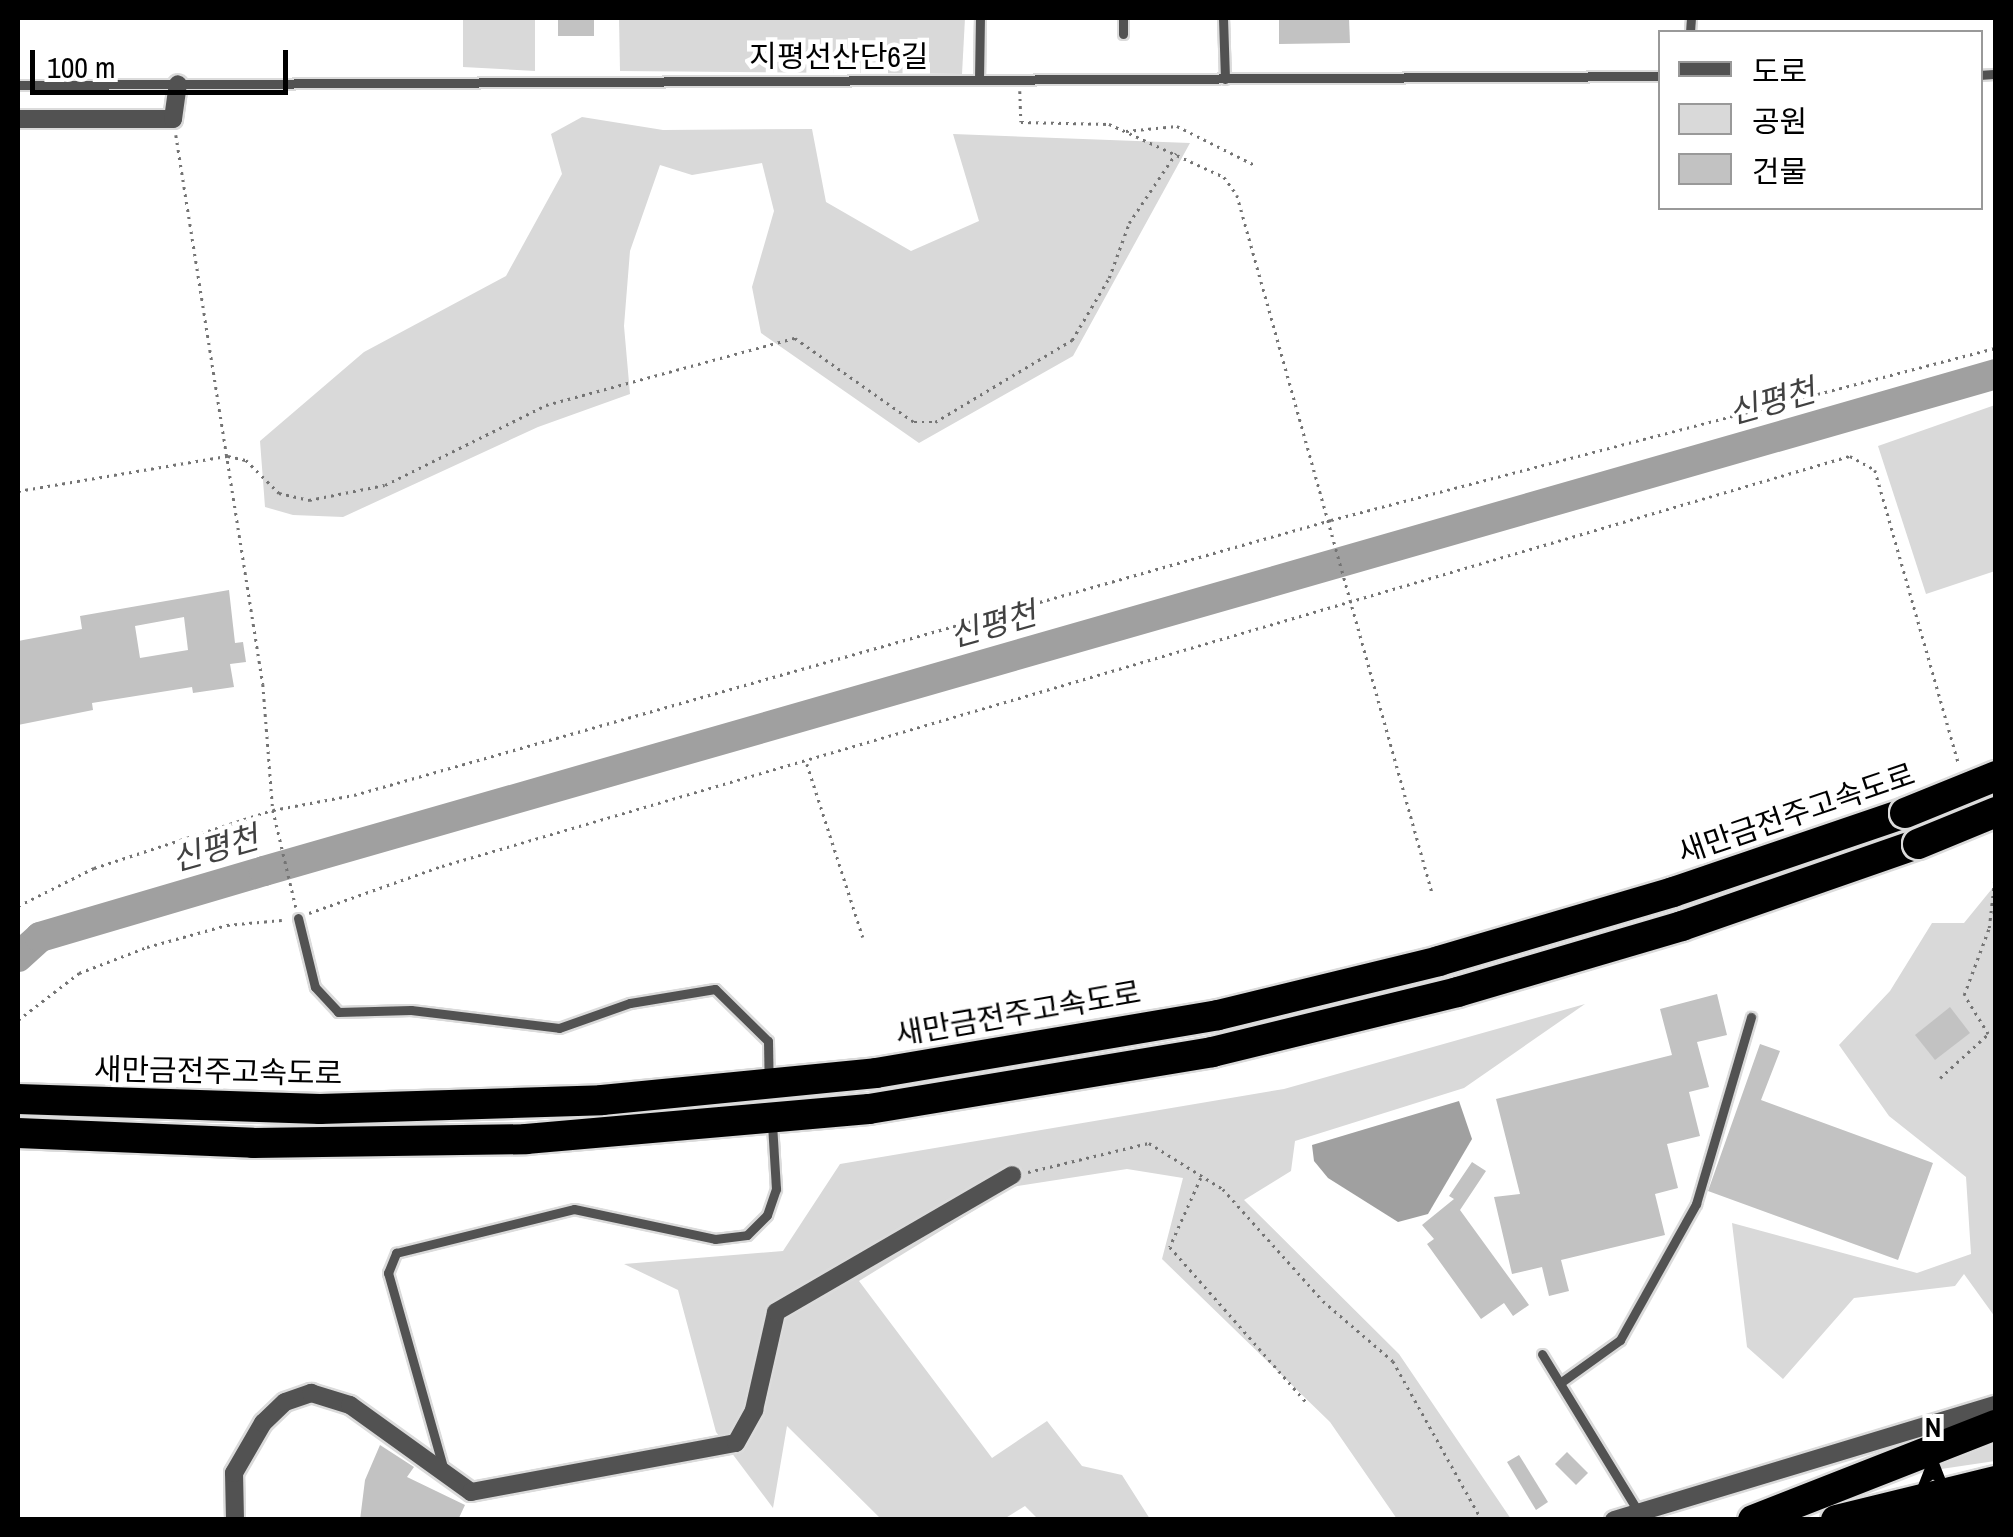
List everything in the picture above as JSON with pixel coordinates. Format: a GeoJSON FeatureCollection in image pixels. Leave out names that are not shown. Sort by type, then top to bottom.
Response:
{"type":"FeatureCollection","features":[{"type":"Feature","properties":{"kind":"highway","name":"새만금전주고속도로"},"geometry":{"type":"LineString","coordinates":[[18,1099],[339,1108],[602,1100],[876,1074],[1218,1015],[1511,940],[1905,813],[1996,776]]}},
{"type":"Feature","properties":{"kind":"highway"},"geometry":{"type":"LineString","coordinates":[[29,1134],[253,1143],[526,1139],[869,1109],[1212,1052],[1644,937],[1918,844],[1996,812]]}},
{"type":"Feature","properties":{"kind":"highway"},"geometry":{"type":"LineString","coordinates":[[1753,1520],[1996,1425]]}},
{"type":"Feature","properties":{"kind":"highway"},"geometry":{"type":"LineString","coordinates":[[1836,1520],[1996,1481]]}},
{"type":"Feature","properties":{"kind":"highway"},"geometry":{"type":"LineString","coordinates":[[1918,1520],[1996,1504]]}},
{"type":"Feature","properties":{"kind":"street"},"geometry":{"type":"LineString","coordinates":[[18,119],[173,119],[178,84]]}},
{"type":"Feature","properties":{"kind":"street"},"geometry":{"type":"LineString","coordinates":[[236,1520],[234,1473],[264,1423],[285,1402],[311,1393],[350,1406],[471,1492],[736,1443],[754,1410],[776,1312],[1012,1176]]}},
{"type":"Feature","properties":{"kind":"street"},"geometry":{"type":"LineString","coordinates":[[1614,1520],[1636,1508],[1996,1405]]}},
{"type":"Feature","properties":{"kind":"lane"},"geometry":{"type":"LineString","coordinates":[[979,80],[980,18]]}},
{"type":"Feature","properties":{"kind":"lane"},"geometry":{"type":"LineString","coordinates":[[1123,18],[1123,34]]}},
{"type":"Feature","properties":{"kind":"lane"},"geometry":{"type":"LineString","coordinates":[[1224,18],[1224,79]]}},
{"type":"Feature","properties":{"kind":"lane","name":"지평선산단6길"},"geometry":{"type":"LineString","coordinates":[[18,84],[1658,76]]}},
{"type":"Feature","properties":{"kind":"lane"},"geometry":{"type":"LineString","coordinates":[[298,918],[315,986],[338,1012],[411,1010],[559,1028],[630,1004],[715,988],[768,1041],[769,1084]]}},
{"type":"Feature","properties":{"kind":"lane"},"geometry":{"type":"LineString","coordinates":[[1560,1383],[1620,1340],[1696,1204],[1751,1017]]}},
{"type":"Feature","properties":{"kind":"lane"},"geometry":{"type":"LineString","coordinates":[[445,1474],[388,1273],[396,1253],[574,1209],[715,1239],[746,1236],[767,1215],[776,1189],[772,1117]]}},
{"type":"Feature","properties":{"kind":"lane"},"geometry":{"type":"LineString","coordinates":[[1542,1354],[1636,1508]]}},
{"type":"Feature","properties":{"kind":"path"},"geometry":{"type":"LineString","coordinates":[[1020,80],[1021,122],[1109,124],[1224,177],[1237,196],[1332,520],[1350,594],[1349,607],[1432,892]]}},
{"type":"Feature","properties":{"kind":"path"},"geometry":{"type":"LineString","coordinates":[[173,119],[263,684],[273,810],[298,918]]}},
{"type":"Feature","properties":{"kind":"path"},"geometry":{"type":"LineString","coordinates":[[1124,131],[1177,126],[1257,166]]}},
{"type":"Feature","properties":{"kind":"path"},"geometry":{"type":"LineString","coordinates":[[18,491],[228,456],[246,460],[279,493],[310,500],[385,485],[546,405],[795,338],[914,422],[934,422],[1072,340],[1109,278],[1128,224],[1176,153]]}},
{"type":"Feature","properties":{"kind":"path"},"geometry":{"type":"LineString","coordinates":[[18,906],[94,868],[273,810],[392,784],[1332,520],[1996,348]]}},
{"type":"Feature","properties":{"kind":"path"},"geometry":{"type":"LineString","coordinates":[[18,1020],[79,973],[147,947],[228,926],[298,918],[442,866],[1349,607],[1850,456],[1875,470],[1964,781]]}},
{"type":"Feature","properties":{"kind":"path"},"geometry":{"type":"LineString","coordinates":[[806,762],[863,938]]}},
{"type":"Feature","properties":{"kind":"path"},"geometry":{"type":"LineString","coordinates":[[1940,1078],[1988,1034],[1964,996],[1989,928],[1996,867]]}},
{"type":"Feature","properties":{"kind":"path"},"geometry":{"type":"LineString","coordinates":[[1012,1176],[1148,1143],[1223,1189],[1323,1302],[1393,1361],[1482,1520]]}},
{"type":"Feature","properties":{"kind":"path"},"geometry":{"type":"LineString","coordinates":[[1202,1176],[1170,1246],[1308,1404]]}},
{"type":"Feature","properties":{"kind":"green space"},"geometry":{"type":"Polygon","coordinates":[[[463,18],[535,18],[535,71],[463,67],[463,18]]]}},
{"type":"Feature","properties":{"kind":"green space"},"geometry":{"type":"Polygon","coordinates":[[[619,18],[965,18],[962,74],[620,71],[619,18]]]}},
{"type":"Feature","properties":{"kind":"green space"},"geometry":{"type":"Polygon","coordinates":[[[582,117],[663,130],[812,129],[826,202],[911,251],[979,221],[953,134],[1190,143],[1073,356],[919,443],[761,333],[752,287],[774,211],[762,163],[692,175],[660,165],[630,251],[624,326],[630,394],[538,427],[343,517],[293,515],[265,507],[260,441],[364,352],[506,276],[562,174],[551,134],[582,117]]]}},
{"type":"Feature","properties":{"kind":"green space"},"geometry":{"type":"Polygon","coordinates":[[[1995,405],[1995,571],[1926,594],[1878,446],[1995,405]]]}},
{"type":"Feature","properties":{"kind":"green space"},"geometry":{"type":"Polygon","coordinates":[[[1995,885],[1995,1317],[1964,1274],[1955,1286],[1854,1298],[1783,1379],[1747,1347],[1732,1223],[1917,1273],[1971,1254],[1966,1177],[1889,1116],[1839,1045],[1890,991],[1932,923],[1964,923],[1995,885]]]}},
{"type":"Feature","properties":{"kind":"green space"},"geometry":{"type":"Polygon","coordinates":[[[1585,1004],[1464,1088],[1295,1141],[1291,1171],[1244,1200],[1399,1354],[1511,1519],[1397,1519],[1330,1422],[1162,1259],[1183,1178],[1127,1169],[1012,1187],[859,1281],[992,1458],[1047,1421],[1082,1466],[1122,1475],[1150,1519],[1038,1519],[1025,1506],[1004,1519],[881,1519],[787,1426],[773,1508],[716,1432],[678,1290],[624,1264],[783,1251],[840,1164],[1284,1089],[1585,1004]]]}},
{"type":"Feature","properties":{"kind":"green space"},"geometry":{"type":"Polygon","coordinates":[[[1995,1433],[1995,1461],[1894,1476],[1995,1433]]]}},
{"type":"Feature","properties":{"kind":"shaded area"},"geometry":{"type":"Polygon","coordinates":[[[1459,1101],[1472,1139],[1428,1214],[1398,1222],[1328,1178],[1314,1161],[1312,1145],[1459,1101]]]}},
{"type":"Feature","properties":{"kind":"building"},"geometry":{"type":"Polygon","coordinates":[[[558,18],[594,18],[594,36],[558,36],[558,18]]]}},
{"type":"Feature","properties":{"kind":"building"},"geometry":{"type":"Polygon","coordinates":[[[1279,18],[1349,18],[1350,43],[1279,44],[1279,18]]]}},
{"type":"Feature","properties":{"kind":"building"},"geometry":{"type":"Polygon","coordinates":[[[229,590],[235,643],[243,642],[246,662],[230,664],[234,687],[193,693],[192,687],[92,703],[93,710],[18,725],[18,641],[82,629],[80,616],[229,590]],[[184,617],[135,626],[140,658],[188,650],[184,617]]]}},
{"type":"Feature","properties":{"kind":"building"},"geometry":{"type":"Polygon","coordinates":[[[1717,994],[1727,1035],[1697,1042],[1709,1087],[1689,1092],[1700,1136],[1667,1144],[1678,1188],[1655,1194],[1665,1235],[1561,1260],[1569,1291],[1549,1296],[1542,1267],[1512,1274],[1494,1197],[1520,1194],[1496,1099],[1672,1055],[1660,1009],[1717,994]]]}},
{"type":"Feature","properties":{"kind":"building"},"geometry":{"type":"Polygon","coordinates":[[[1950,1007],[1970,1033],[1935,1060],[1915,1035],[1950,1007]]]}},
{"type":"Feature","properties":{"kind":"building"},"geometry":{"type":"Polygon","coordinates":[[[1760,1044],[1780,1051],[1761,1100],[1933,1163],[1898,1260],[1708,1191],[1760,1044]]]}},
{"type":"Feature","properties":{"kind":"building"},"geometry":{"type":"Polygon","coordinates":[[[1472,1162],[1486,1171],[1460,1210],[1529,1305],[1513,1316],[1504,1303],[1481,1319],[1427,1244],[1434,1239],[1422,1225],[1454,1199],[1449,1196],[1472,1162]]]}},
{"type":"Feature","properties":{"kind":"building"},"geometry":{"type":"Polygon","coordinates":[[[380,1445],[414,1467],[407,1477],[465,1505],[458,1520],[360,1520],[365,1480],[380,1445]]]}},
{"type":"Feature","properties":{"kind":"building"},"geometry":{"type":"Polygon","coordinates":[[[1567,1452],[1588,1473],[1576,1485],[1555,1464],[1567,1452]]]}},
{"type":"Feature","properties":{"kind":"building"},"geometry":{"type":"Polygon","coordinates":[[[1519,1455],[1548,1502],[1536,1510],[1507,1462],[1519,1455]]]}},
{"type":"Feature","properties":{"kind":"waterway","name":"신평천"},"geometry":{"type":"LineString","coordinates":[[18,957],[40,937],[1996,374]]}}]}
